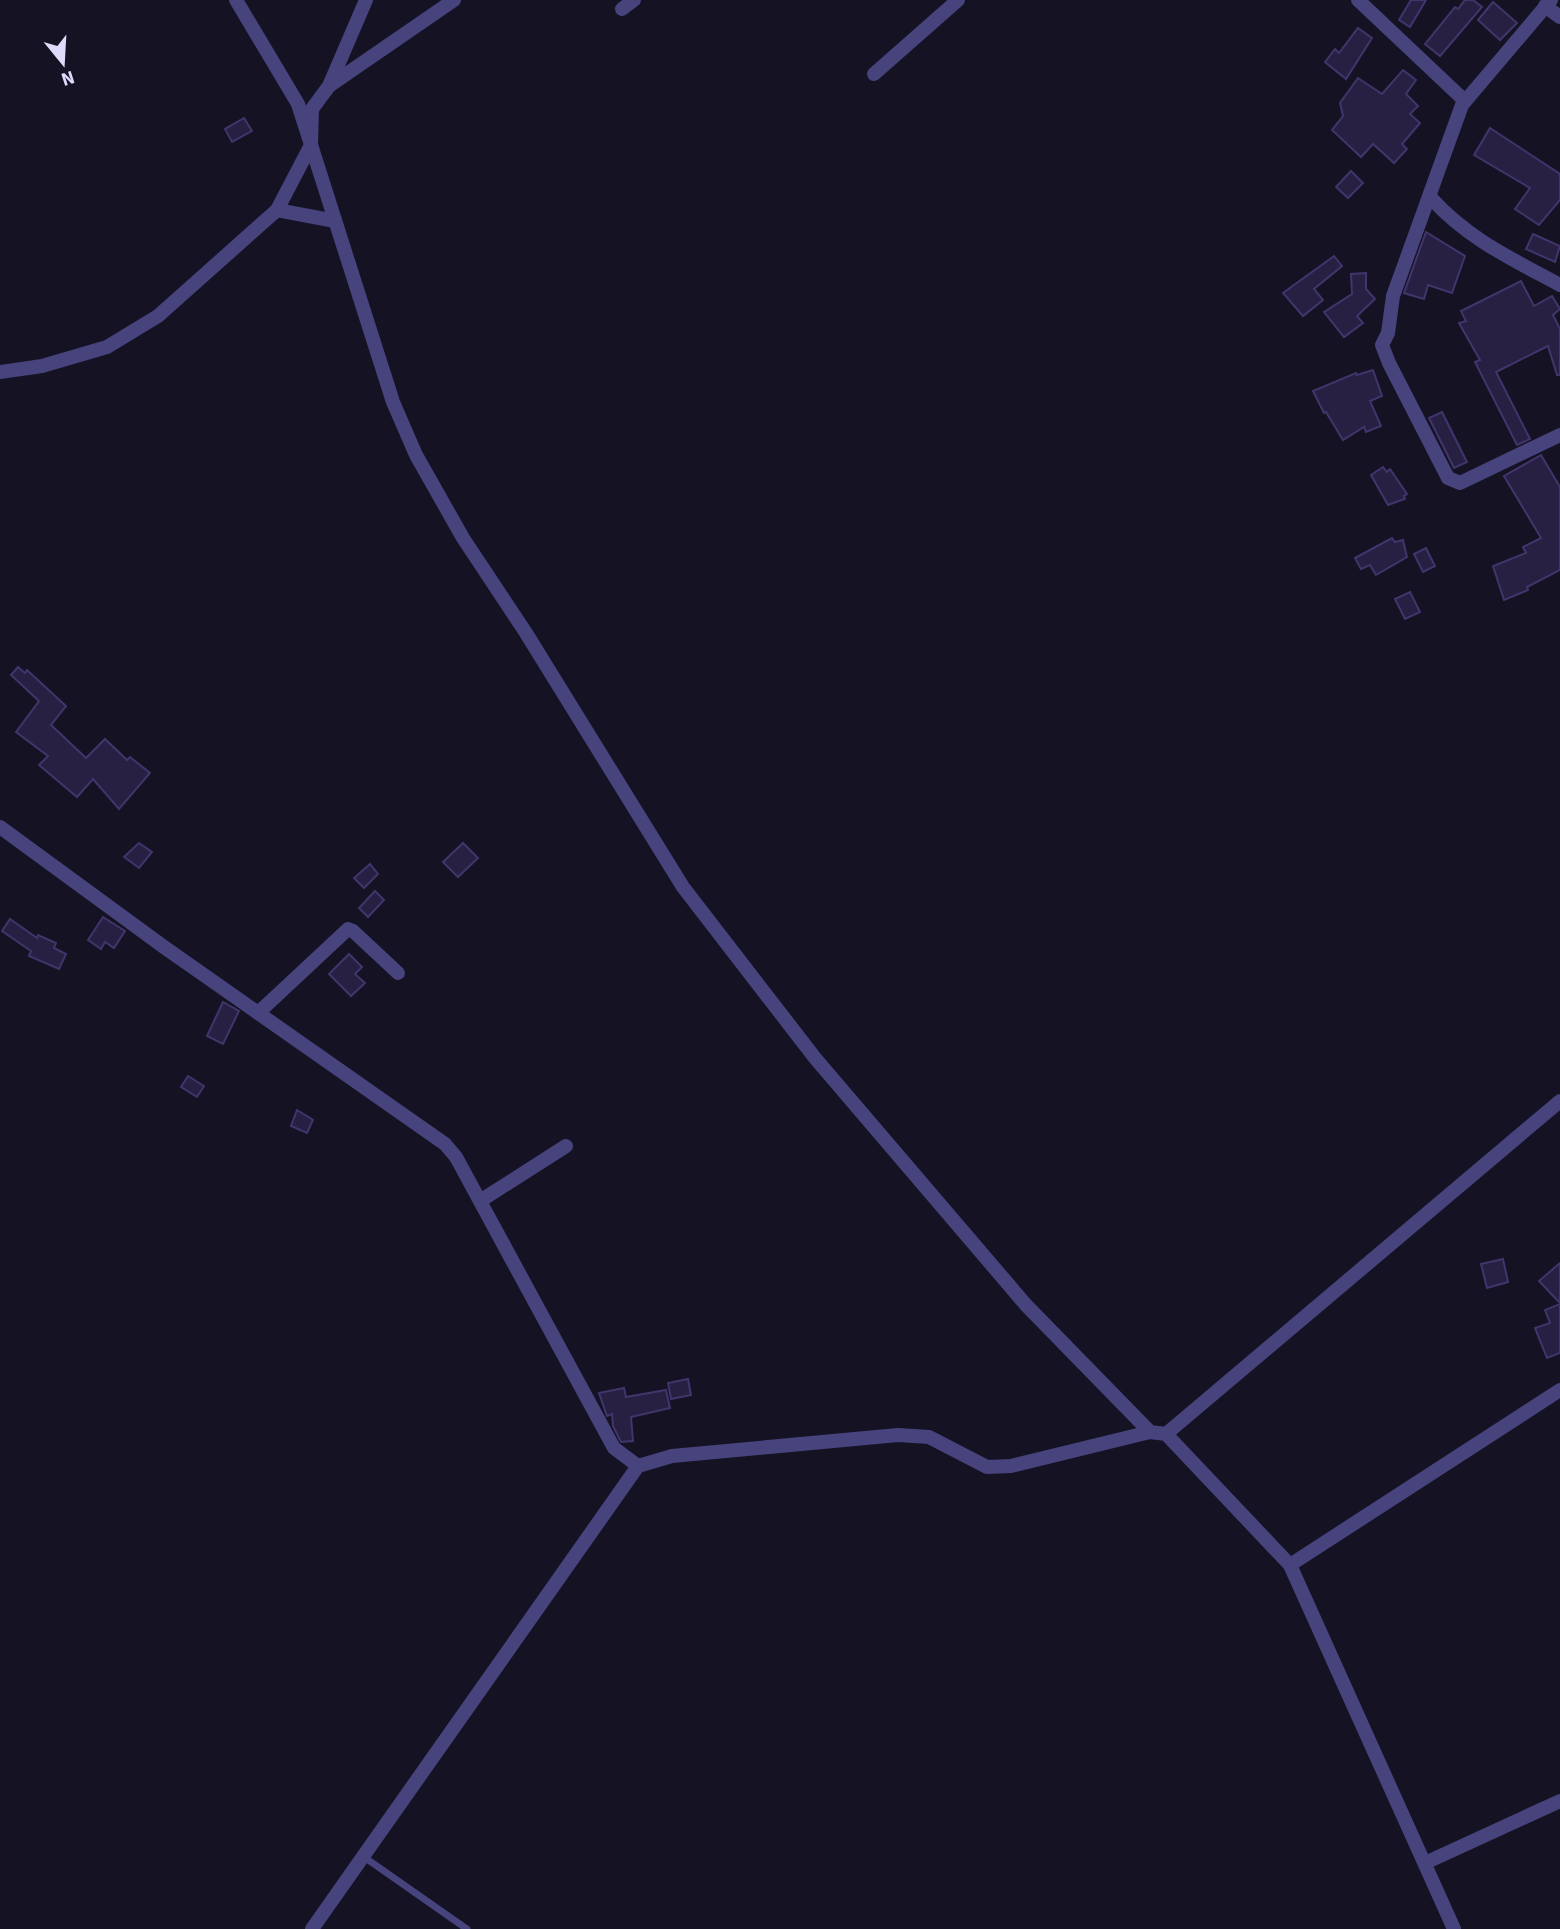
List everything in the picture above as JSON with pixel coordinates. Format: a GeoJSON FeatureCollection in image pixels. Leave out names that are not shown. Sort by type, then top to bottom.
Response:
{"type":"FeatureCollection","features":[{"type":"Feature","properties":{"kind":"street"},"geometry":{"type":"LineString","coordinates":[[236,0],[298,104],[393,402],[416,455],[463,538],[526,633],[683,887],[815,1058],[1009,1284],[1150,1432]]}},
{"type":"Feature","properties":{"kind":"street"},"geometry":{"type":"LineString","coordinates":[[0,372],[52,364],[107,347],[158,316],[277,210],[311,145],[312,109],[330,86],[366,0]]}},
{"type":"Feature","properties":{"kind":"street"},"geometry":{"type":"LineString","coordinates":[[330,86],[454,0]]}},
{"type":"Feature","properties":{"kind":"street"},"geometry":{"type":"LineString","coordinates":[[874,74],[958,0]]}},
{"type":"Feature","properties":{"kind":"street"},"geometry":{"type":"LineString","coordinates":[[1359,0],[1465,101]]}},
{"type":"Feature","properties":{"kind":"street"},"geometry":{"type":"LineString","coordinates":[[1560,17],[1548,3],[1465,101],[1393,296],[1388,333],[1382,345],[1448,478],[1460,482],[1560,435]]}},
{"type":"Feature","properties":{"kind":"street"},"geometry":{"type":"LineString","coordinates":[[1431,198],[1452,222],[1560,285]]}},
{"type":"Feature","properties":{"kind":"street"},"geometry":{"type":"LineString","coordinates":[[277,210],[335,221]]}},
{"type":"Feature","properties":{"kind":"street"},"geometry":{"type":"LineString","coordinates":[[0,827],[445,1144],[456,1157],[614,1448],[638,1466]]}},
{"type":"Feature","properties":{"kind":"street"},"geometry":{"type":"LineString","coordinates":[[258,1013],[348,929],[398,973]]}},
{"type":"Feature","properties":{"kind":"street"},"geometry":{"type":"LineString","coordinates":[[1166,1434],[1560,1101]]}},
{"type":"Feature","properties":{"kind":"street"},"geometry":{"type":"LineString","coordinates":[[480,1202],[566,1146]]}},
{"type":"Feature","properties":{"kind":"street"},"geometry":{"type":"LineString","coordinates":[[1290,1564],[1560,1390]]}},
{"type":"Feature","properties":{"kind":"street"},"geometry":{"type":"LineString","coordinates":[[312,1929],[638,1466],[672,1456],[898,1435],[929,1437],[987,1467],[1011,1466],[1150,1432],[1166,1434],[1290,1564],[1454,1929]]}},
{"type":"Feature","properties":{"kind":"street"},"geometry":{"type":"LineString","coordinates":[[1425,1863],[1560,1801]]}},
{"type":"Feature","properties":{"kind":"lane"},"geometry":{"type":"LineString","coordinates":[[363,1857],[467,1929]]}},
{"type":"Feature","properties":{"kind":"building"},"geometry":{"type":"Polygon","coordinates":[[[1411,0],[1426,0],[1410,27],[1399,20],[1411,0]]]}},
{"type":"Feature","properties":{"kind":"building"},"geometry":{"type":"Polygon","coordinates":[[[1465,0],[1473,0],[1482,7],[1440,56],[1425,44],[1455,7],[1458,9],[1465,0]]]}},
{"type":"Feature","properties":{"kind":"building"},"geometry":{"type":"Polygon","coordinates":[[[1493,2],[1517,23],[1500,40],[1478,20],[1493,2]]]}},
{"type":"Feature","properties":{"kind":"building"},"geometry":{"type":"Polygon","coordinates":[[[1358,28],[1372,38],[1346,79],[1325,62],[1335,49],[1339,53],[1358,28]]]}},
{"type":"Feature","properties":{"kind":"building"},"geometry":{"type":"Polygon","coordinates":[[[1403,70],[1416,80],[1406,94],[1418,106],[1410,114],[1420,123],[1402,144],[1407,149],[1394,163],[1373,144],[1361,157],[1332,130],[1343,116],[1340,103],[1358,78],[1382,94],[1403,70]]]}},
{"type":"Feature","properties":{"kind":"building"},"geometry":{"type":"Polygon","coordinates":[[[244,118],[252,131],[232,142],[225,129],[244,118]]]}},
{"type":"Feature","properties":{"kind":"building"},"geometry":{"type":"Polygon","coordinates":[[[1490,128],[1560,174],[1560,200],[1539,225],[1515,209],[1530,188],[1474,155],[1490,128]]]}},
{"type":"Feature","properties":{"kind":"building"},"geometry":{"type":"Polygon","coordinates":[[[1351,171],[1363,183],[1348,198],[1336,187],[1351,171]]]}},
{"type":"Feature","properties":{"kind":"building"},"geometry":{"type":"Polygon","coordinates":[[[1426,232],[1465,256],[1452,293],[1428,285],[1424,299],[1404,293],[1426,232]]]}},
{"type":"Feature","properties":{"kind":"building"},"geometry":{"type":"Polygon","coordinates":[[[1533,234],[1560,246],[1555,262],[1526,249],[1533,234]]]}},
{"type":"Feature","properties":{"kind":"building"},"geometry":{"type":"Polygon","coordinates":[[[1334,256],[1342,266],[1314,289],[1323,300],[1303,316],[1283,293],[1334,256]]]}},
{"type":"Feature","properties":{"kind":"building"},"geometry":{"type":"Polygon","coordinates":[[[1366,273],[1366,289],[1375,299],[1357,316],[1363,323],[1344,337],[1324,312],[1352,294],[1351,274],[1366,273]]]}},
{"type":"Feature","properties":{"kind":"building"},"geometry":{"type":"Polygon","coordinates":[[[1521,281],[1534,306],[1552,296],[1560,309],[1553,315],[1560,329],[1560,375],[1557,375],[1548,346],[1496,372],[1530,439],[1517,445],[1475,362],[1480,360],[1459,323],[1466,321],[1461,311],[1521,281]]]}},
{"type":"Feature","properties":{"kind":"building"},"geometry":{"type":"Polygon","coordinates":[[[1373,370],[1382,396],[1370,401],[1381,426],[1366,432],[1364,427],[1343,440],[1326,412],[1324,413],[1313,391],[1356,373],[1357,375],[1373,370]]]}},
{"type":"Feature","properties":{"kind":"building"},"geometry":{"type":"Polygon","coordinates":[[[1442,412],[1467,462],[1454,468],[1429,418],[1442,412]]]}},
{"type":"Feature","properties":{"kind":"building"},"geometry":{"type":"Polygon","coordinates":[[[1541,455],[1560,487],[1560,570],[1527,587],[1528,590],[1504,600],[1493,566],[1526,553],[1523,547],[1541,538],[1504,476],[1541,455]]]}},
{"type":"Feature","properties":{"kind":"building"},"geometry":{"type":"Polygon","coordinates":[[[1383,467],[1387,472],[1390,469],[1407,494],[1405,499],[1388,505],[1371,475],[1383,467]]]}},
{"type":"Feature","properties":{"kind":"building"},"geometry":{"type":"Polygon","coordinates":[[[1392,538],[1395,542],[1403,540],[1407,557],[1376,575],[1370,565],[1361,569],[1355,558],[1392,538]]]}},
{"type":"Feature","properties":{"kind":"building"},"geometry":{"type":"Polygon","coordinates":[[[1426,548],[1435,566],[1423,572],[1414,554],[1426,548]]]}},
{"type":"Feature","properties":{"kind":"building"},"geometry":{"type":"Polygon","coordinates":[[[1410,592],[1420,612],[1405,619],[1395,599],[1410,592]]]}},
{"type":"Feature","properties":{"kind":"building"},"geometry":{"type":"Polygon","coordinates":[[[18,667],[25,673],[27,670],[66,706],[51,725],[86,758],[105,739],[127,760],[130,757],[150,773],[119,809],[93,779],[77,797],[39,765],[48,756],[16,732],[39,701],[11,675],[18,667]]]}},
{"type":"Feature","properties":{"kind":"building"},"geometry":{"type":"Polygon","coordinates":[[[139,843],[152,852],[139,868],[124,857],[139,843]]]}},
{"type":"Feature","properties":{"kind":"building"},"geometry":{"type":"Polygon","coordinates":[[[463,843],[478,858],[458,877],[443,862],[463,843]]]}},
{"type":"Feature","properties":{"kind":"building"},"geometry":{"type":"Polygon","coordinates":[[[370,864],[378,874],[364,888],[354,878],[370,864]]]}},
{"type":"Feature","properties":{"kind":"building"},"geometry":{"type":"Polygon","coordinates":[[[375,891],[384,900],[368,917],[359,908],[375,891]]]}},
{"type":"Feature","properties":{"kind":"building"},"geometry":{"type":"Polygon","coordinates":[[[103,917],[125,931],[114,948],[105,942],[101,949],[88,940],[103,917]]]}},
{"type":"Feature","properties":{"kind":"building"},"geometry":{"type":"Polygon","coordinates":[[[10,919],[37,938],[38,935],[56,943],[54,948],[66,954],[59,969],[29,956],[31,951],[2,931],[10,919]]]}},
{"type":"Feature","properties":{"kind":"building"},"geometry":{"type":"Polygon","coordinates":[[[349,954],[362,967],[355,974],[365,983],[351,996],[329,974],[349,954]]]}},
{"type":"Feature","properties":{"kind":"building"},"geometry":{"type":"Polygon","coordinates":[[[223,1002],[239,1011],[223,1044],[207,1036],[223,1002]]]}},
{"type":"Feature","properties":{"kind":"building"},"geometry":{"type":"Polygon","coordinates":[[[188,1076],[204,1086],[197,1097],[181,1087],[188,1076]]]}},
{"type":"Feature","properties":{"kind":"building"},"geometry":{"type":"Polygon","coordinates":[[[297,1110],[313,1120],[307,1133],[291,1126],[297,1110]]]}},
{"type":"Feature","properties":{"kind":"building"},"geometry":{"type":"Polygon","coordinates":[[[1503,1259],[1508,1282],[1487,1288],[1481,1264],[1503,1259]]]}},
{"type":"Feature","properties":{"kind":"building"},"geometry":{"type":"Polygon","coordinates":[[[1560,1263],[1560,1303],[1539,1281],[1560,1263]]]}},
{"type":"Feature","properties":{"kind":"building"},"geometry":{"type":"Polygon","coordinates":[[[1560,1304],[1560,1353],[1547,1358],[1535,1328],[1550,1323],[1545,1310],[1560,1304]]]}},
{"type":"Feature","properties":{"kind":"building"},"geometry":{"type":"Polygon","coordinates":[[[688,1379],[691,1395],[671,1399],[668,1383],[688,1379]]]}},
{"type":"Feature","properties":{"kind":"building"},"geometry":{"type":"Polygon","coordinates":[[[624,1388],[626,1397],[666,1390],[670,1408],[631,1417],[633,1441],[621,1442],[613,1426],[612,1414],[607,1416],[599,1393],[624,1388]]]}}]}
